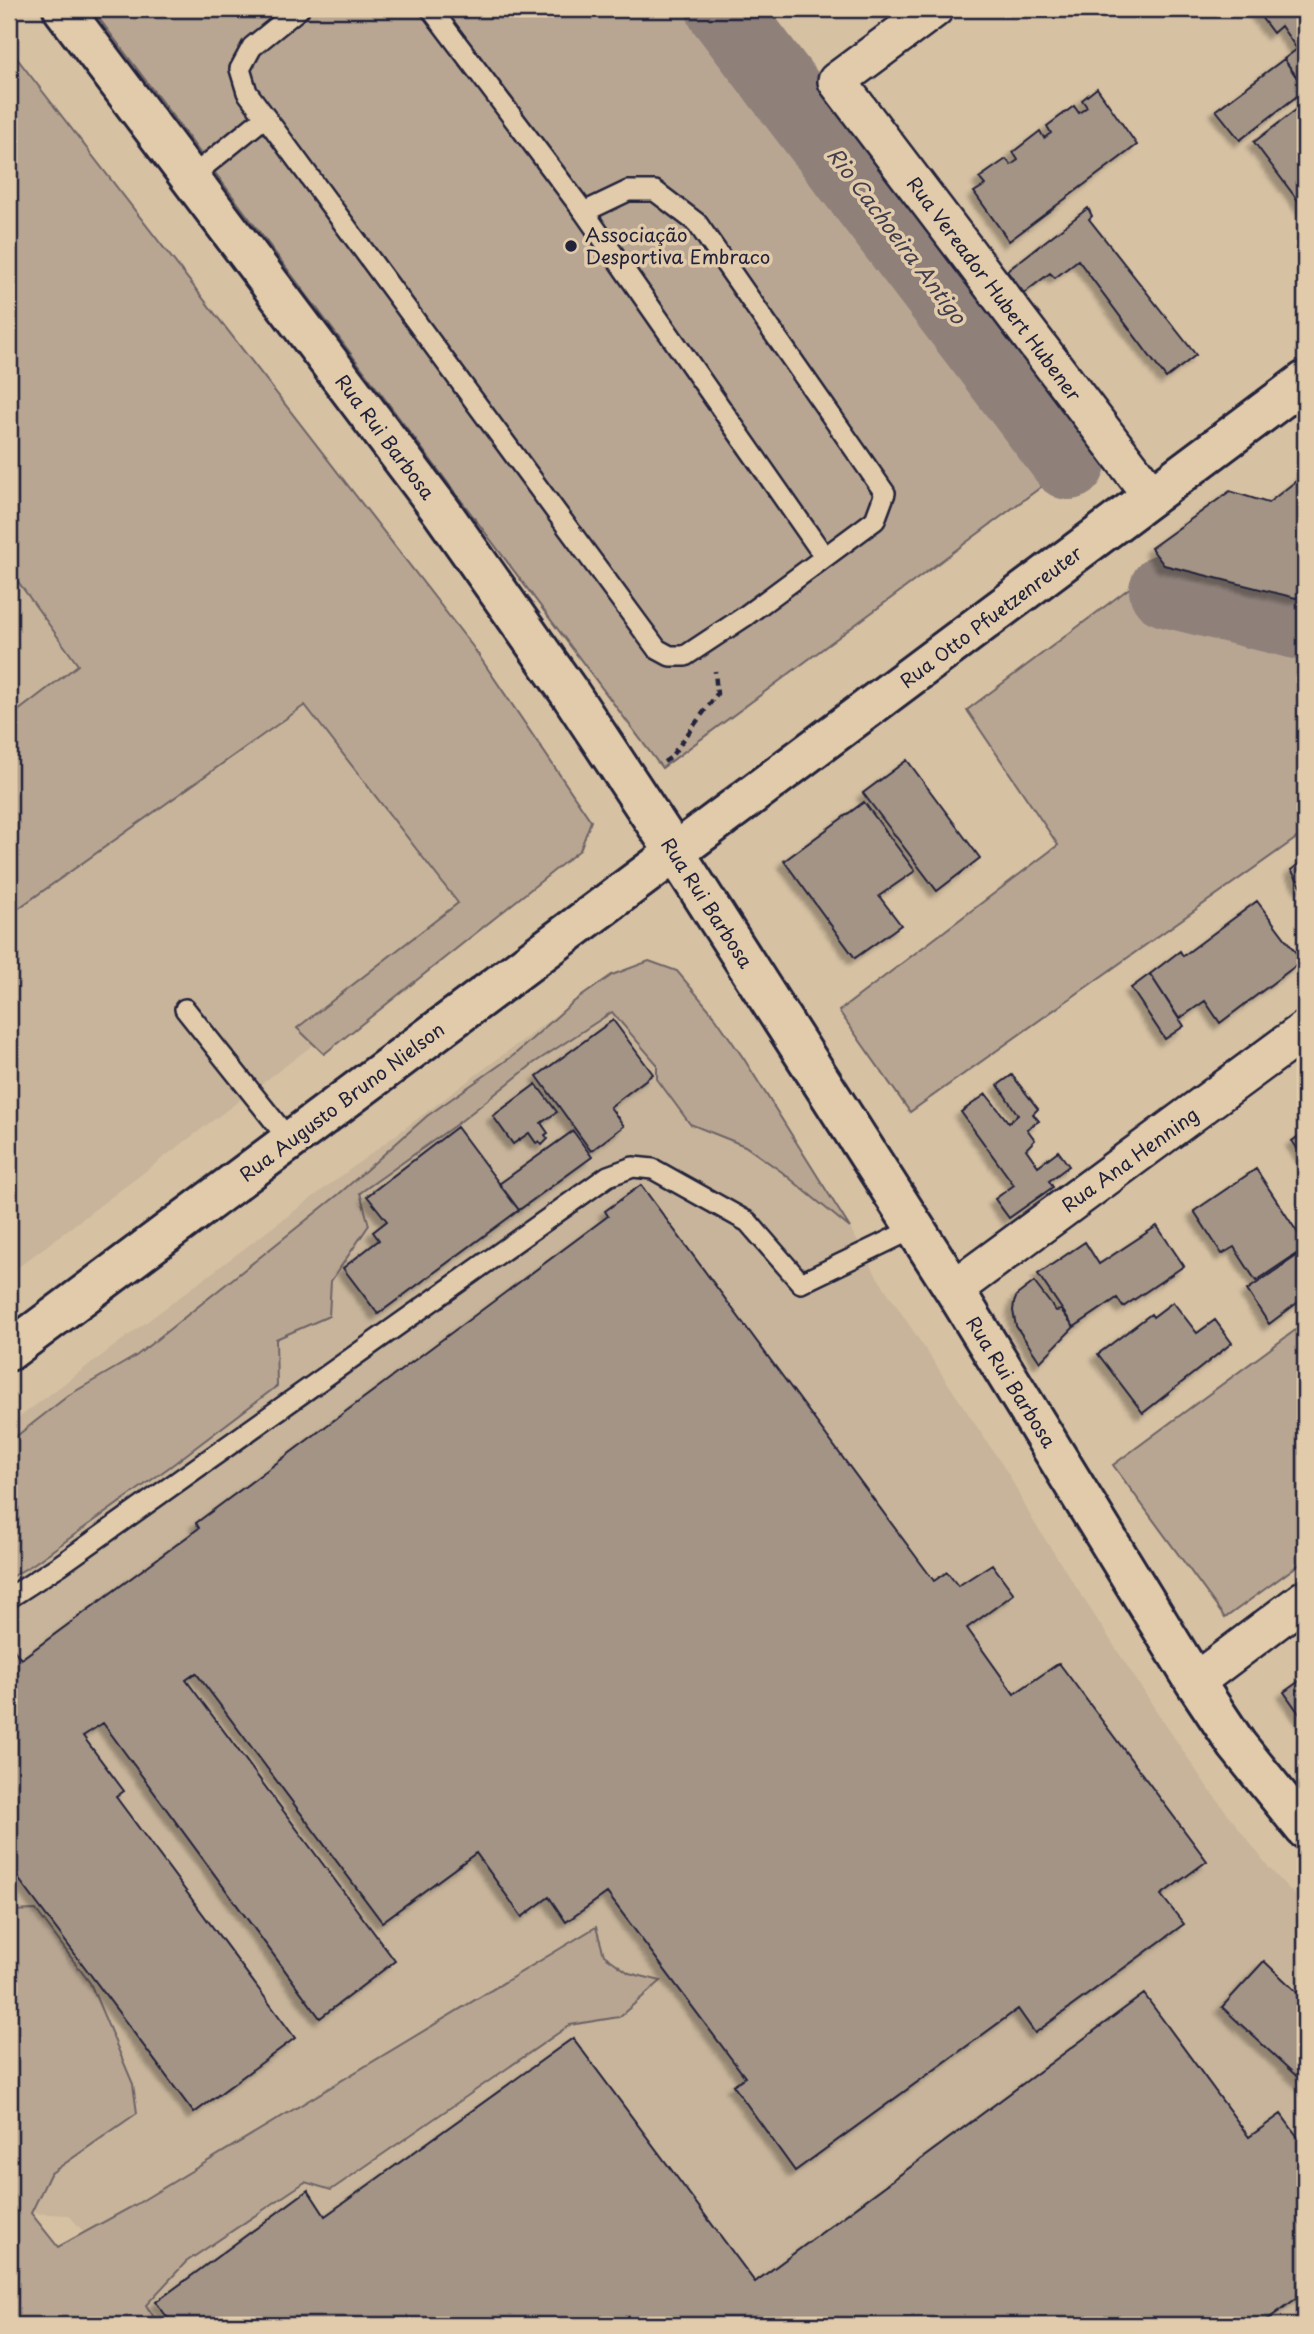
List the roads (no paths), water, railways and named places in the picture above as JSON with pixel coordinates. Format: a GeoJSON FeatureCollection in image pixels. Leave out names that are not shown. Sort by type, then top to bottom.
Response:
{"type":"FeatureCollection","features":[{"type":"Feature","properties":{"kind":"main road","name":"Rua Rui Barbosa"},"geometry":{"type":"LineString","coordinates":[[63,9],[442,512],[571,695],[954,1289],[1195,1682],[1237,1745],[1305,1829]]}},
{"type":"Feature","properties":{"kind":"main road","name":"Rua Otto Pfuetzenreuter"},"geometry":{"type":"LineString","coordinates":[[676,854],[1305,381]]}},
{"type":"Feature","properties":{"kind":"main road","name":"Rua Augusto Bruno Nielson"},"geometry":{"type":"LineString","coordinates":[[9,1350],[676,854]]}},
{"type":"Feature","properties":{"kind":"street","name":"Rua Vereador Hubert Hubener"},"geometry":{"type":"LineString","coordinates":[[934,9],[837,81],[1152,496]]}},
{"type":"Feature","properties":{"kind":"street","name":"Rua Ana Henning"},"geometry":{"type":"LineString","coordinates":[[954,1289],[1305,1030]]}},
{"type":"Feature","properties":{"kind":"street"},"geometry":{"type":"LineString","coordinates":[[1195,1682],[1305,1599]]}},
{"type":"Feature","properties":{"kind":"lane"},"geometry":{"type":"LineString","coordinates":[[299,9],[251,47],[240,69],[247,92],[657,649],[670,656],[685,656],[875,520],[885,493],[696,223],[655,191],[628,191],[584,212]]}},
{"type":"Feature","properties":{"kind":"lane"},"geometry":{"type":"LineString","coordinates":[[432,9],[584,212],[824,556]]}},
{"type":"Feature","properties":{"kind":"lane"},"geometry":{"type":"LineString","coordinates":[[190,178],[265,117]]}},
{"type":"Feature","properties":{"kind":"lane"},"geometry":{"type":"LineString","coordinates":[[185,1009],[290,1141]]}},
{"type":"Feature","properties":{"kind":"lane"},"geometry":{"type":"LineString","coordinates":[[9,1598],[71,1557],[608,1176],[633,1167],[653,1169],[737,1215],[748,1222],[801,1283],[915,1228]]}},
{"type":"Feature","properties":{"kind":"waterway","name":"Rio Cachoeira Antigo"},"geometry":{"type":"LineString","coordinates":[[723,9],[1069,463]]}},
{"type":"Feature","properties":{"kind":"waterway","name":"Rio Cachoeira Antigo"},"geometry":{"type":"LineString","coordinates":[[1166,590],[1305,624]]}},
{"type":"Feature","properties":{"kind":"place","name":"Associação Desportiva Embraco"},"geometry":{"type":"Point","coordinates":[571,246]}}]}
